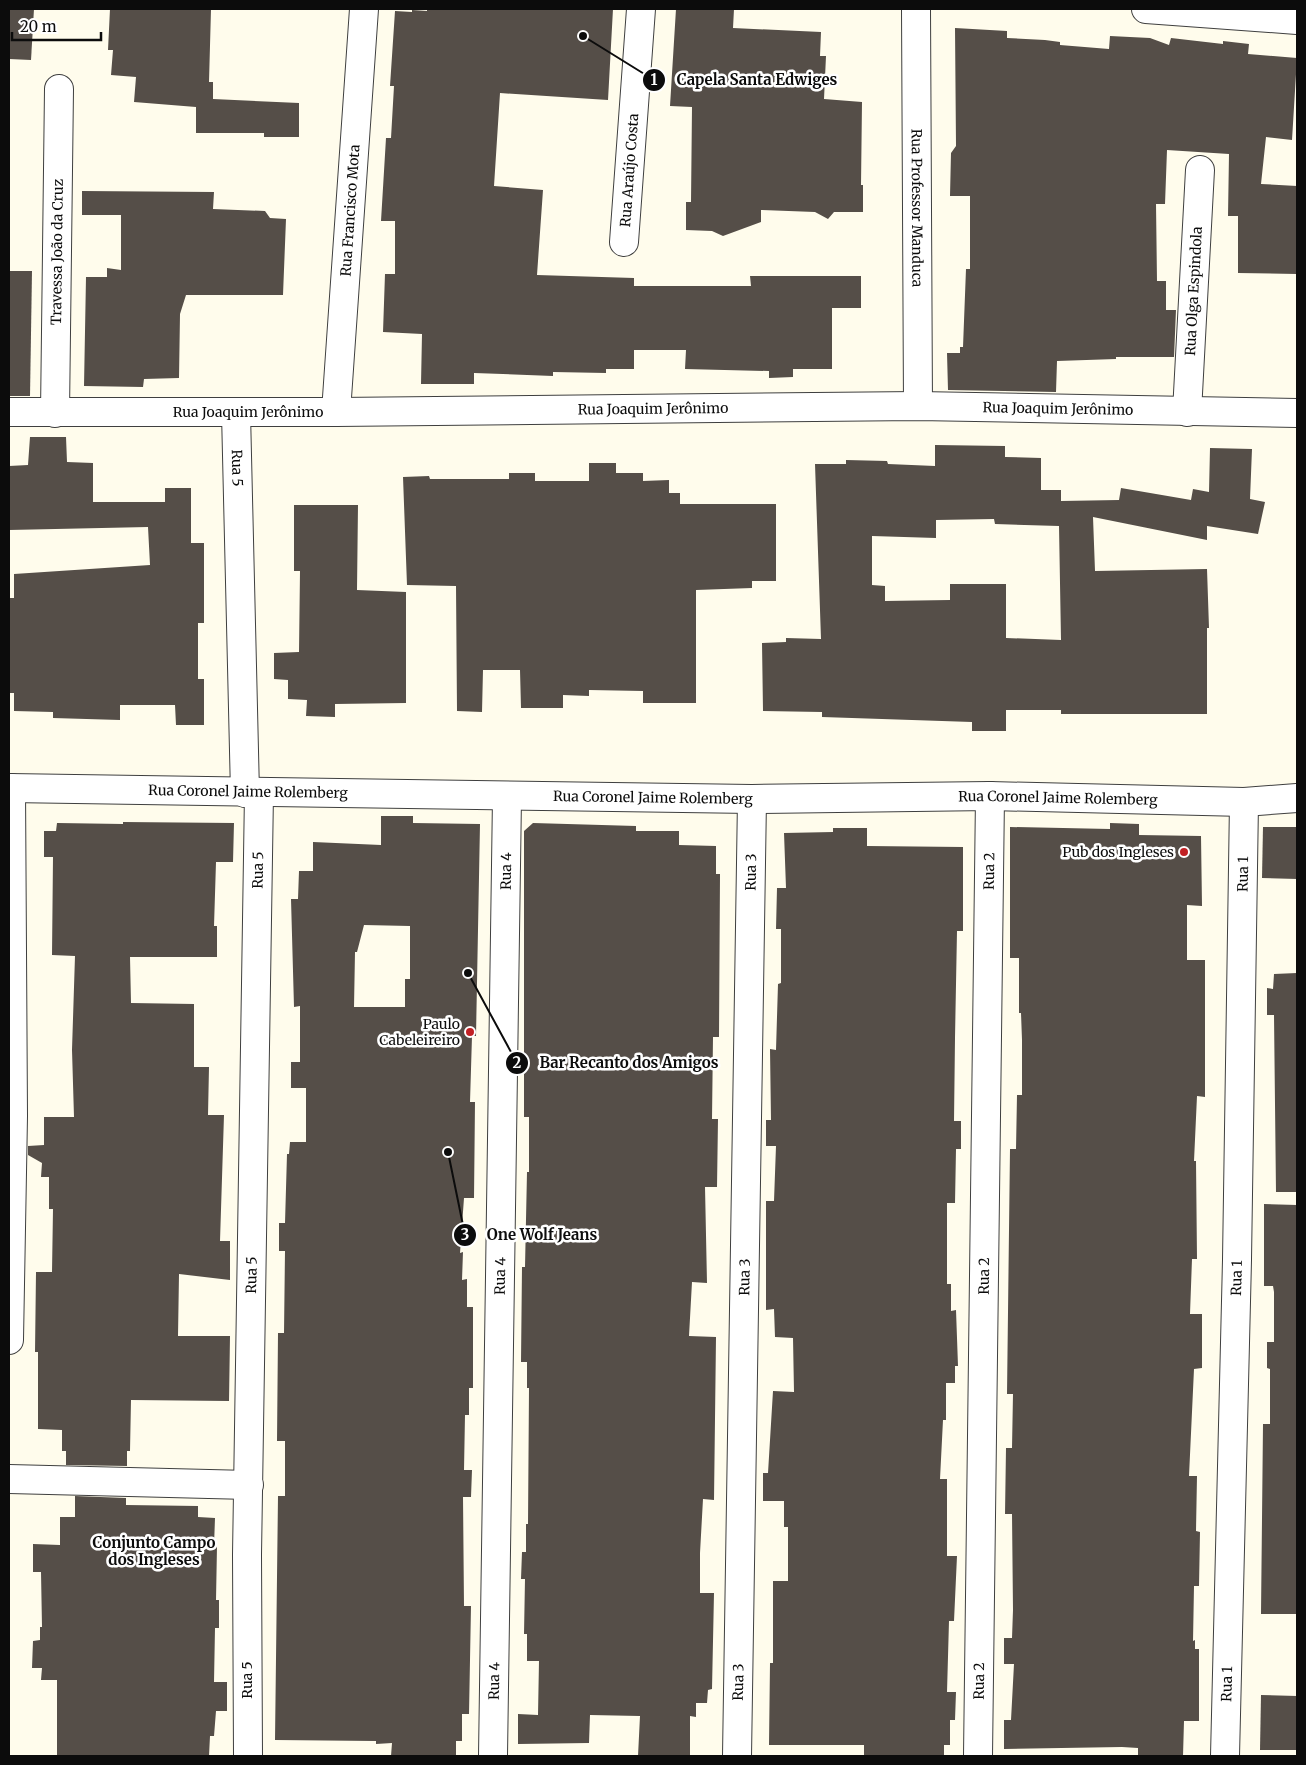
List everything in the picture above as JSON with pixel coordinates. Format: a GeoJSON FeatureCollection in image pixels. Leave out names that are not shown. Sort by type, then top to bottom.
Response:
{"type":"FeatureCollection","features":[{"type":"Feature","properties":{"kind":"street","name":"Rua Francisco Mota"},"geometry":{"type":"LineString","coordinates":[[336,412],[364,9]]}},
{"type":"Feature","properties":{"kind":"street","name":"Rua Araújo Costa"},"geometry":{"type":"LineString","coordinates":[[624,242],[641,9]]}},
{"type":"Feature","properties":{"kind":"street","name":"Rua Professor Manduca"},"geometry":{"type":"LineString","coordinates":[[916,9],[918,406]]}},
{"type":"Feature","properties":{"kind":"street"},"geometry":{"type":"LineString","coordinates":[[1146,9],[1297,20]]}},
{"type":"Feature","properties":{"kind":"street","name":"Travessa João da Cruz"},"geometry":{"type":"LineString","coordinates":[[55,413],[59,89]]}},
{"type":"Feature","properties":{"kind":"street","name":"Rua Olga Espindola"},"geometry":{"type":"LineString","coordinates":[[1187,412],[1200,170]]}},
{"type":"Feature","properties":{"kind":"street","name":"Rua Joaquim Jerônimo"},"geometry":{"type":"LineString","coordinates":[[9,412],[236,413],[918,406],[1297,413]]}},
{"type":"Feature","properties":{"kind":"street","name":"Rua 5"},"geometry":{"type":"LineString","coordinates":[[236,413],[252,793],[248,1756]]}},
{"type":"Feature","properties":{"kind":"street"},"geometry":{"type":"LineString","coordinates":[[9,1340],[13,1116],[10,788]]}},
{"type":"Feature","properties":{"kind":"street","name":"Rua Coronel Jaime Rolemberg"},"geometry":{"type":"LineString","coordinates":[[10,788],[507,797],[752,799],[990,796],[1244,802],[1297,798]]}},
{"type":"Feature","properties":{"kind":"street","name":"Rua 2"},"geometry":{"type":"LineString","coordinates":[[978,1756],[990,796]]}},
{"type":"Feature","properties":{"kind":"street","name":"Rua 4"},"geometry":{"type":"LineString","coordinates":[[493,1756],[507,797]]}},
{"type":"Feature","properties":{"kind":"street","name":"Rua 3"},"geometry":{"type":"LineString","coordinates":[[736,1756],[752,799]]}},
{"type":"Feature","properties":{"kind":"street","name":"Rua 1"},"geometry":{"type":"LineString","coordinates":[[1225,1756],[1237,1260],[1244,802]]}},
{"type":"Feature","properties":{"kind":"street"},"geometry":{"type":"LineString","coordinates":[[9,1479],[249,1485]]}},
{"type":"Feature","properties":{"kind":"building"},"geometry":{"type":"Polygon","coordinates":[[[9,9],[34,9],[31,60],[9,59],[9,9]]]}},
{"type":"Feature","properties":{"kind":"building"},"geometry":{"type":"Polygon","coordinates":[[[110,9],[211,9],[209,82],[213,82],[213,99],[299,103],[299,137],[264,137],[264,133],[196,133],[196,107],[134,102],[136,77],[111,75],[113,50],[108,50],[110,9]]]}},
{"type":"Feature","properties":{"kind":"building"},"geometry":{"type":"Polygon","coordinates":[[[427,9],[613,9],[608,100],[500,93],[494,186],[543,190],[537,275],[634,278],[634,286],[751,286],[750,276],[861,276],[861,308],[832,308],[832,369],[793,369],[793,377],[769,378],[769,371],[685,369],[686,350],[634,350],[634,369],[606,369],[606,373],[553,372],[553,376],[474,373],[474,384],[421,384],[422,334],[383,332],[385,274],[395,274],[395,221],[381,221],[386,138],[391,138],[394,86],[390,86],[395,11],[412,12],[412,10],[427,11],[427,9]]]}},
{"type":"Feature","properties":{"kind":"building"},"geometry":{"type":"Polygon","coordinates":[[[676,9],[734,9],[733,28],[821,32],[820,56],[826,56],[824,99],[862,102],[861,185],[863,185],[863,212],[834,212],[828,219],[815,212],[761,210],[761,222],[723,236],[712,231],[686,230],[686,202],[691,202],[692,107],[670,106],[676,9]]]}},
{"type":"Feature","properties":{"kind":"building"},"geometry":{"type":"Polygon","coordinates":[[[955,28],[1007,31],[1007,38],[1045,40],[1060,42],[1060,45],[1109,49],[1110,36],[1150,38],[1169,45],[1171,38],[1223,44],[1223,41],[1249,44],[1248,54],[1297,58],[1292,140],[1266,137],[1261,184],[1297,186],[1297,274],[1238,273],[1238,216],[1228,216],[1229,154],[1167,150],[1165,204],[1156,204],[1157,281],[1166,281],[1166,310],[1176,310],[1174,357],[1116,357],[1116,359],[1057,361],[1056,392],[948,390],[947,353],[960,353],[960,347],[963,347],[966,269],[970,269],[970,196],[950,196],[951,153],[956,146],[955,28]]]}},
{"type":"Feature","properties":{"kind":"building"},"geometry":{"type":"Polygon","coordinates":[[[82,191],[214,192],[213,209],[265,211],[270,218],[286,219],[283,295],[186,295],[180,314],[179,378],[144,379],[143,387],[84,386],[86,277],[107,277],[107,268],[121,270],[121,215],[82,215],[82,191]]]}},
{"type":"Feature","properties":{"kind":"building"},"geometry":{"type":"Polygon","coordinates":[[[9,271],[32,271],[30,396],[9,396],[9,271]]]}},
{"type":"Feature","properties":{"kind":"building"},"geometry":{"type":"Polygon","coordinates":[[[30,437],[66,437],[67,462],[93,463],[93,502],[165,502],[165,488],[191,488],[191,543],[204,543],[204,623],[198,623],[198,679],[204,679],[204,725],[176,725],[175,705],[120,705],[120,720],[53,718],[53,712],[14,711],[14,693],[9,693],[9,598],[14,598],[14,574],[150,565],[148,527],[9,530],[9,466],[28,465],[30,437]]]}},
{"type":"Feature","properties":{"kind":"building"},"geometry":{"type":"Polygon","coordinates":[[[935,445],[1005,446],[1005,457],[1041,458],[1041,490],[1061,490],[1061,501],[1119,500],[1121,488],[1191,500],[1193,489],[1209,492],[1210,448],[1252,449],[1250,499],[1265,502],[1258,534],[1207,526],[1207,540],[1093,517],[1095,571],[1207,569],[1209,628],[1207,628],[1207,714],[1061,714],[1061,710],[1006,710],[1006,731],[972,731],[972,722],[822,717],[822,712],[763,711],[762,643],[786,642],[786,638],[821,639],[815,464],[846,464],[846,460],[887,461],[888,464],[935,466],[935,445]],[[994,519],[936,520],[936,538],[872,536],[872,585],[885,586],[885,601],[950,600],[950,584],[1006,584],[1006,638],[1061,640],[1059,526],[995,524],[994,519]]]}},
{"type":"Feature","properties":{"kind":"building"},"geometry":{"type":"Polygon","coordinates":[[[589,463],[616,463],[616,473],[643,473],[643,481],[669,480],[669,493],[680,493],[680,504],[776,504],[776,581],[752,581],[752,588],[696,590],[696,703],[643,703],[643,691],[589,690],[589,696],[563,695],[563,708],[521,708],[520,670],[483,670],[482,712],[457,711],[456,586],[407,585],[403,477],[509,479],[509,473],[535,473],[535,481],[589,481],[589,463]]]}},
{"type":"Feature","properties":{"kind":"building"},"geometry":{"type":"Polygon","coordinates":[[[294,505],[358,505],[357,590],[406,592],[406,703],[335,704],[335,717],[306,716],[307,700],[288,699],[288,680],[274,679],[274,653],[299,652],[300,571],[294,571],[294,505]]]}},
{"type":"Feature","properties":{"kind":"building"},"geometry":{"type":"Polygon","coordinates":[[[381,816],[413,816],[413,823],[480,824],[476,1036],[472,1036],[470,1102],[475,1102],[474,1198],[464,1198],[460,1253],[463,1252],[462,1280],[467,1279],[467,1307],[473,1307],[473,1388],[469,1388],[469,1415],[465,1415],[464,1470],[472,1470],[471,1497],[463,1497],[464,1606],[471,1606],[469,1714],[462,1714],[462,1741],[456,1741],[456,1756],[391,1756],[392,1743],[376,1744],[376,1741],[275,1740],[278,1496],[285,1496],[285,1441],[277,1441],[278,1333],[284,1333],[285,1251],[279,1251],[279,1223],[285,1223],[287,1154],[289,1154],[290,1142],[306,1142],[306,1088],[291,1088],[291,1062],[300,1062],[300,1006],[294,1007],[291,899],[298,899],[299,871],[313,871],[313,842],[381,845],[381,816]],[[364,925],[357,952],[355,952],[354,1007],[405,1007],[405,979],[410,979],[410,926],[364,925]]]}},
{"type":"Feature","properties":{"kind":"building"},"geometry":{"type":"Polygon","coordinates":[[[123,822],[234,823],[233,862],[216,862],[214,926],[217,926],[217,957],[130,957],[131,1003],[194,1004],[194,1067],[209,1067],[208,1115],[224,1115],[220,1241],[230,1241],[230,1280],[179,1274],[178,1336],[230,1336],[229,1401],[131,1400],[130,1451],[127,1451],[127,1466],[66,1465],[66,1451],[62,1451],[62,1430],[38,1429],[38,1352],[35,1352],[36,1272],[52,1272],[53,1209],[49,1209],[49,1177],[41,1177],[42,1163],[28,1155],[28,1146],[44,1145],[44,1117],[74,1117],[72,1050],[75,956],[52,955],[53,857],[44,857],[44,831],[56,831],[57,823],[123,824],[123,822]]]}},
{"type":"Feature","properties":{"kind":"building"},"geometry":{"type":"Polygon","coordinates":[[[533,823],[636,826],[636,831],[679,831],[679,845],[716,846],[716,874],[720,874],[719,1037],[713,1037],[712,1119],[718,1119],[717,1187],[705,1187],[707,1283],[692,1282],[689,1336],[716,1337],[714,1500],[703,1499],[700,1553],[700,1593],[714,1593],[712,1689],[708,1690],[707,1703],[696,1703],[696,1717],[690,1716],[690,1756],[638,1756],[640,1716],[590,1715],[589,1743],[518,1744],[518,1714],[538,1715],[539,1661],[527,1661],[527,1634],[524,1634],[525,1579],[521,1579],[522,1552],[526,1552],[526,1524],[528,1524],[529,1388],[527,1388],[527,1362],[521,1362],[522,1267],[525,1267],[527,1172],[529,1172],[529,1117],[524,1117],[524,831],[533,823]]]}},
{"type":"Feature","properties":{"kind":"building"},"geometry":{"type":"Polygon","coordinates":[[[1110,823],[1139,824],[1139,835],[1201,836],[1202,906],[1187,905],[1187,960],[1205,960],[1205,1097],[1197,1096],[1194,1161],[1196,1161],[1197,1259],[1192,1259],[1190,1314],[1202,1314],[1202,1368],[1194,1369],[1189,1476],[1197,1476],[1196,1531],[1200,1532],[1199,1586],[1194,1586],[1193,1641],[1195,1640],[1195,1649],[1199,1649],[1199,1721],[1184,1721],[1183,1756],[1138,1756],[1138,1748],[1122,1747],[1004,1749],[1004,1720],[1011,1720],[1014,1664],[1004,1664],[1004,1638],[1012,1638],[1013,1610],[1012,1514],[1005,1514],[1006,1448],[1012,1448],[1013,1394],[1007,1394],[1010,1149],[1016,1149],[1017,1095],[1022,1095],[1019,958],[1010,958],[1010,827],[1110,829],[1110,823]]]}},
{"type":"Feature","properties":{"kind":"building"},"geometry":{"type":"Polygon","coordinates":[[[1263,827],[1297,827],[1297,879],[1262,878],[1263,827]]]}},
{"type":"Feature","properties":{"kind":"building"},"geometry":{"type":"Polygon","coordinates":[[[833,828],[867,828],[867,846],[963,847],[963,931],[957,931],[954,1121],[961,1121],[961,1149],[956,1149],[955,1203],[947,1203],[947,1284],[951,1284],[951,1311],[956,1310],[958,1366],[955,1366],[955,1383],[946,1383],[946,1420],[943,1420],[940,1479],[947,1479],[947,1556],[957,1556],[954,1621],[949,1621],[947,1692],[956,1692],[955,1720],[950,1720],[950,1745],[944,1745],[944,1756],[864,1756],[864,1745],[769,1745],[770,1663],[773,1663],[773,1581],[788,1581],[788,1527],[784,1527],[784,1501],[763,1501],[763,1473],[768,1473],[773,1391],[794,1392],[793,1338],[775,1337],[774,1309],[766,1310],[766,1201],[774,1201],[776,1146],[766,1146],[766,1120],[771,1120],[770,1049],[776,1050],[778,984],[781,983],[781,929],[776,929],[777,888],[786,888],[784,833],[833,832],[833,828]]]}},
{"type":"Feature","properties":{"kind":"building"},"geometry":{"type":"Polygon","coordinates":[[[1297,973],[1297,1192],[1276,1192],[1274,1015],[1267,1015],[1267,988],[1273,989],[1274,974],[1297,973]]]}},
{"type":"Feature","properties":{"kind":"building"},"geometry":{"type":"Polygon","coordinates":[[[1264,1204],[1297,1205],[1297,1614],[1261,1614],[1263,1424],[1270,1424],[1270,1369],[1267,1368],[1267,1342],[1274,1342],[1273,1286],[1264,1286],[1264,1204]]]}},
{"type":"Feature","properties":{"kind":"building"},"geometry":{"type":"Polygon","coordinates":[[[75,1496],[126,1498],[126,1505],[198,1506],[198,1517],[215,1518],[214,1546],[217,1546],[216,1600],[219,1600],[219,1628],[215,1628],[214,1682],[227,1682],[227,1711],[216,1711],[214,1736],[210,1736],[209,1756],[57,1756],[57,1680],[41,1680],[42,1668],[32,1668],[33,1641],[40,1640],[40,1627],[42,1627],[41,1572],[33,1572],[33,1544],[60,1545],[60,1517],[75,1517],[75,1496]]]}},
{"type":"Feature","properties":{"kind":"building"},"geometry":{"type":"Polygon","coordinates":[[[1261,1695],[1297,1696],[1297,1750],[1260,1750],[1261,1695]]]}},
{"type":"Feature","properties":{"kind":"place","name":"Capela Santa Edwiges"},"geometry":{"type":"Point","coordinates":[583,36]}},
{"type":"Feature","properties":{"kind":"place","name":"Pub dos Ingleses"},"geometry":{"type":"Point","coordinates":[1184,852]}},
{"type":"Feature","properties":{"kind":"place","name":"Bar Recanto dos Amigos"},"geometry":{"type":"Point","coordinates":[468,973]}},
{"type":"Feature","properties":{"kind":"place","name":"Paulo Cabeleireiro"},"geometry":{"type":"Point","coordinates":[470,1032]}},
{"type":"Feature","properties":{"kind":"place","name":"One Wolf Jeans"},"geometry":{"type":"Point","coordinates":[448,1152]}},
{"type":"Feature","properties":{"kind":"district","name":"Conjunto Campo dos Ingleses"},"geometry":{"type":"Point","coordinates":[154,1552]}}]}
